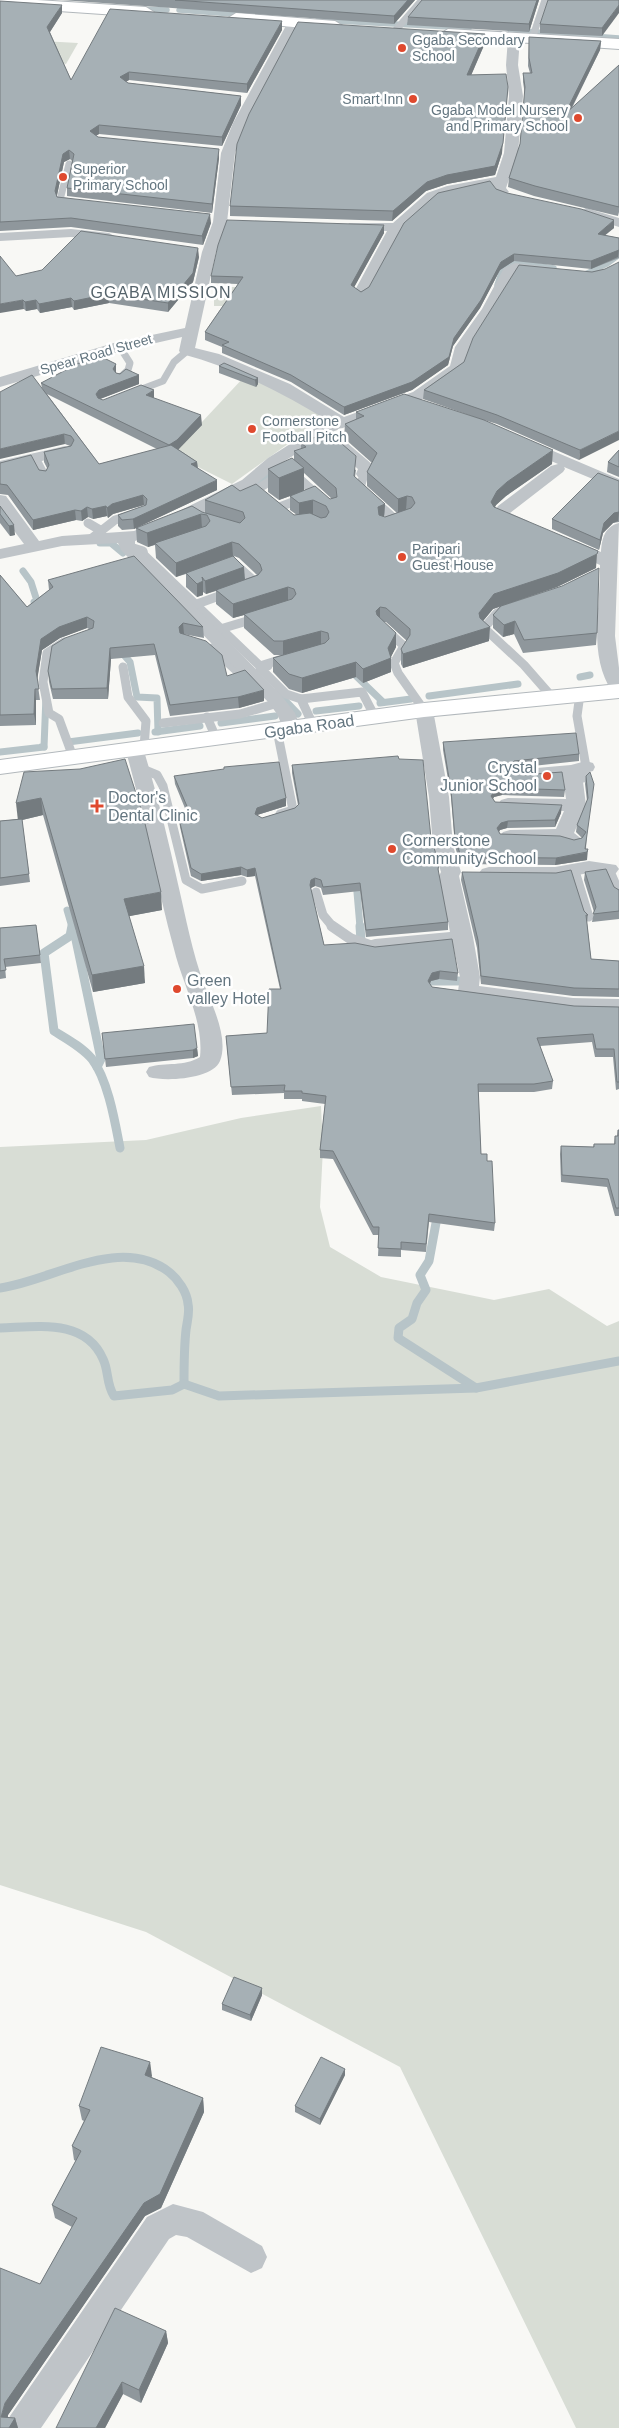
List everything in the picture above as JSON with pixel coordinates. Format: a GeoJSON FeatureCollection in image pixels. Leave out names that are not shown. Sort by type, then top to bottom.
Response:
{"type":"FeatureCollection","features":[{"type":"Feature","properties":{"kind":"street"},"geometry":{"type":"LineString","coordinates":[[0,2],[31,2],[166,14]]}},
{"type":"Feature","properties":{"kind":"street"},"geometry":{"type":"LineString","coordinates":[[221,17],[349,27]]}},
{"type":"Feature","properties":{"kind":"street"},"geometry":{"type":"LineString","coordinates":[[294,22],[254,100],[223,152],[221,220],[209,252],[187,350],[214,357],[284,387],[343,423]]}},
{"type":"Feature","properties":{"kind":"street"},"geometry":{"type":"LineString","coordinates":[[376,29],[415,32]]}},
{"type":"Feature","properties":{"kind":"street"},"geometry":{"type":"LineString","coordinates":[[435,33],[619,44]]}},
{"type":"Feature","properties":{"kind":"street"},"geometry":{"type":"LineString","coordinates":[[514,38],[512,65],[516,96],[511,153],[498,190],[516,197]]}},
{"type":"Feature","properties":{"kind":"street"},"geometry":{"type":"LineString","coordinates":[[235,98],[254,100]]}},
{"type":"Feature","properties":{"kind":"street"},"geometry":{"type":"LineString","coordinates":[[360,294],[396,227],[432,196],[447,190],[501,180]]}},
{"type":"Feature","properties":{"kind":"street"},"geometry":{"type":"LineString","coordinates":[[577,210],[619,223]]}},
{"type":"Feature","properties":{"kind":"street"},"geometry":{"type":"LineString","coordinates":[[338,225],[396,227]]}},
{"type":"Feature","properties":{"kind":"street"},"geometry":{"type":"LineString","coordinates":[[0,237],[71,233],[120,240]]}},
{"type":"Feature","properties":{"kind":"street"},"geometry":{"type":"LineString","coordinates":[[192,250],[209,252]]}},
{"type":"Feature","properties":{"kind":"street"},"geometry":{"type":"LineString","coordinates":[[126,542],[195,514],[252,486],[323,430],[419,395],[457,368],[463,347],[489,309],[509,271],[516,267],[564,273]]}},
{"type":"Feature","properties":{"kind":"street","name":"Spear Road Street"},"geometry":{"type":"LineString","coordinates":[[0,382],[156,336],[192,331]]}},
{"type":"Feature","properties":{"kind":"street"},"geometry":{"type":"LineString","coordinates":[[402,400],[431,410]]}},
{"type":"Feature","properties":{"kind":"street"},"geometry":{"type":"LineString","coordinates":[[323,430],[367,468],[364,474]]}},
{"type":"Feature","properties":{"kind":"street"},"geometry":{"type":"LineString","coordinates":[[508,437],[619,485]]}},
{"type":"Feature","properties":{"kind":"street"},"geometry":{"type":"LineString","coordinates":[[0,466],[64,451]]}},
{"type":"Feature","properties":{"kind":"street"},"geometry":{"type":"LineString","coordinates":[[540,532],[500,516],[504,510],[557,469]]}},
{"type":"Feature","properties":{"kind":"street"},"geometry":{"type":"LineString","coordinates":[[0,500],[33,545]]}},
{"type":"Feature","properties":{"kind":"street"},"geometry":{"type":"LineString","coordinates":[[619,528],[614,531],[604,565],[608,580],[604,633],[611,677],[619,690]]}},
{"type":"Feature","properties":{"kind":"street"},"geometry":{"type":"LineString","coordinates":[[0,554],[93,530],[126,542],[212,634],[259,677],[294,728]]}},
{"type":"Feature","properties":{"kind":"street"},"geometry":{"type":"LineString","coordinates":[[557,540],[604,565]]}},
{"type":"Feature","properties":{"kind":"street","name":"Ggaba Road"},"geometry":{"type":"LineString","coordinates":[[0,767],[73,757],[139,755],[212,728],[294,728],[424,710],[619,690]]}},
{"type":"Feature","properties":{"kind":"street"},"geometry":{"type":"LineString","coordinates":[[424,710],[439,797],[443,846],[451,872],[449,876],[470,977],[458,990],[574,1005],[619,1006]]}},
{"type":"Feature","properties":{"kind":"street"},"geometry":{"type":"LineString","coordinates":[[139,755],[156,825],[160,856],[212,1050],[210,1060],[194,1070],[157,1072]]}},
{"type":"Feature","properties":{"kind":"street"},"geometry":{"type":"LineString","coordinates":[[508,836],[568,837],[576,805],[581,772],[521,774]]}},
{"type":"Feature","properties":{"kind":"street"},"geometry":{"type":"LineString","coordinates":[[502,804],[576,805]]}},
{"type":"Feature","properties":{"kind":"street"},"geometry":{"type":"LineString","coordinates":[[451,872],[575,871],[590,867],[609,869]]}},
{"type":"Feature","properties":{"kind":"street"},"geometry":{"type":"LineString","coordinates":[[375,946],[463,937]]}},
{"type":"Feature","properties":{"kind":"street"},"geometry":{"type":"LineString","coordinates":[[22,2428],[158,2228],[173,2218],[192,2223],[251,2257]]}},
{"type":"Feature","properties":{"kind":"lane"},"geometry":{"type":"LineString","coordinates":[[395,31],[422,0]]}},
{"type":"Feature","properties":{"kind":"lane"},"geometry":{"type":"LineString","coordinates":[[532,39],[545,0]]}},
{"type":"Feature","properties":{"kind":"lane"},"geometry":{"type":"LineString","coordinates":[[69,164],[60,200],[80,203]]}},
{"type":"Feature","properties":{"kind":"lane"},"geometry":{"type":"LineString","coordinates":[[119,378],[128,370],[130,363],[123,352],[123,345]]}},
{"type":"Feature","properties":{"kind":"lane"},"geometry":{"type":"LineString","coordinates":[[123,395],[154,386],[163,381],[174,362],[187,350]]}},
{"type":"Feature","properties":{"kind":"lane"},"geometry":{"type":"LineString","coordinates":[[35,458],[44,474]]}},
{"type":"Feature","properties":{"kind":"lane"},"geometry":{"type":"LineString","coordinates":[[281,465],[325,501]]}},
{"type":"Feature","properties":{"kind":"lane"},"geometry":{"type":"LineString","coordinates":[[364,474],[360,488],[397,520]]}},
{"type":"Feature","properties":{"kind":"lane"},"geometry":{"type":"LineString","coordinates":[[252,486],[274,506],[316,493]]}},
{"type":"Feature","properties":{"kind":"lane"},"geometry":{"type":"LineString","coordinates":[[93,530],[142,511]]}},
{"type":"Feature","properties":{"kind":"lane"},"geometry":{"type":"LineString","coordinates":[[383,525],[408,516]]}},
{"type":"Feature","properties":{"kind":"lane"},"geometry":{"type":"LineString","coordinates":[[126,542],[148,554],[179,583],[197,604],[212,634],[260,666],[283,660],[260,668],[259,677],[286,694],[301,699],[362,692],[375,717]]}},
{"type":"Feature","properties":{"kind":"lane"},"geometry":{"type":"LineString","coordinates":[[197,604],[248,584],[235,562],[226,565]]}},
{"type":"Feature","properties":{"kind":"lane"},"geometry":{"type":"LineString","coordinates":[[518,605],[497,613],[484,628],[524,665],[552,697]]}},
{"type":"Feature","properties":{"kind":"lane"},"geometry":{"type":"LineString","coordinates":[[212,634],[265,615]]}},
{"type":"Feature","properties":{"kind":"lane"},"geometry":{"type":"LineString","coordinates":[[382,627],[404,646],[394,663],[398,673],[424,710]]}},
{"type":"Feature","properties":{"kind":"lane"},"geometry":{"type":"LineString","coordinates":[[72,640],[52,648],[46,653],[43,682],[45,701],[49,713],[59,719],[73,757]]}},
{"type":"Feature","properties":{"kind":"lane"},"geometry":{"type":"LineString","coordinates":[[123,667],[128,697],[146,721],[139,755],[157,775],[163,786],[186,880],[202,889],[242,881]]}},
{"type":"Feature","properties":{"kind":"lane"},"geometry":{"type":"LineString","coordinates":[[580,694],[576,716],[581,772]]}},
{"type":"Feature","properties":{"kind":"lane"},"geometry":{"type":"LineString","coordinates":[[269,818],[293,810],[294,728],[301,699]]}},
{"type":"Feature","properties":{"kind":"lane"},"geometry":{"type":"LineString","coordinates":[[162,723],[212,728],[254,711],[273,707],[278,703]]}},
{"type":"Feature","properties":{"kind":"lane"},"geometry":{"type":"LineString","coordinates":[[609,869],[619,892]]}},
{"type":"Feature","properties":{"kind":"lane"},"geometry":{"type":"LineString","coordinates":[[575,871],[589,917]]}},
{"type":"Feature","properties":{"kind":"lane"},"geometry":{"type":"LineString","coordinates":[[316,892],[323,916],[331,925],[356,944],[375,946]]}},
{"type":"Feature","properties":{"kind":"shaded area"},"geometry":{"type":"Polygon","coordinates":[[[24,40],[78,43],[66,64],[12,61],[24,40]]]}},
{"type":"Feature","properties":{"kind":"shaded area"},"geometry":{"type":"Polygon","coordinates":[[[214,287],[239,287],[227,306],[214,306],[214,287]]]}},
{"type":"Feature","properties":{"kind":"shaded area","name":"Cornerstone Football Pitch"},"geometry":{"type":"Polygon","coordinates":[[[245,376],[294,397],[322,416],[320,421],[232,484],[172,454],[245,376]]]}},
{"type":"Feature","properties":{"kind":"shaded area"},"geometry":{"type":"Polygon","coordinates":[[[321,1106],[323,1148],[320,1207],[330,1247],[381,1277],[494,1300],[549,1289],[607,1326],[619,1321],[619,2428],[576,2428],[400,2067],[146,1932],[0,1885],[0,1147],[146,1140],[241,1118],[321,1106]]]}},
{"type":"Feature","properties":{"kind":"building"},"geometry":{"type":"Polygon","coordinates":[[[175,0],[408,0],[394,16],[175,0]]]}},
{"type":"Feature","properties":{"kind":"building"},"geometry":{"type":"Polygon","coordinates":[[[422,0],[537,0],[529,24],[408,17],[422,0]]]}},
{"type":"Feature","properties":{"kind":"building"},"geometry":{"type":"Polygon","coordinates":[[[548,0],[619,0],[619,5],[602,28],[540,24],[548,0]]]}},
{"type":"Feature","properties":{"kind":"building"},"geometry":{"type":"Polygon","coordinates":[[[0,1],[62,5],[47,27],[71,80],[110,9],[282,21],[247,84],[129,72],[120,77],[128,83],[241,96],[222,137],[99,125],[90,131],[98,137],[219,149],[212,204],[67,188],[74,154],[69,150],[63,154],[55,191],[57,197],[210,214],[202,236],[71,218],[0,222],[0,1]]]}},
{"type":"Feature","properties":{"kind":"building"},"geometry":{"type":"Polygon","coordinates":[[[298,22],[485,34],[467,75],[506,74],[508,87],[503,143],[495,166],[447,175],[427,182],[393,211],[230,206],[237,144],[249,114],[298,22]]]}},
{"type":"Feature","properties":{"kind":"building"},"geometry":{"type":"Polygon","coordinates":[[[529,37],[601,41],[565,114],[619,65],[619,207],[509,178],[520,144],[525,87],[523,73],[532,73],[529,58],[529,37]]]}},
{"type":"Feature","properties":{"kind":"building"},"geometry":{"type":"Polygon","coordinates":[[[490,181],[496,189],[507,193],[581,209],[614,220],[598,234],[619,238],[619,250],[591,261],[514,254],[501,262],[481,300],[454,338],[449,357],[412,382],[344,407],[291,375],[222,345],[229,342],[205,332],[243,277],[211,276],[218,245],[227,220],[384,225],[351,285],[361,292],[369,287],[404,223],[438,193],[490,181]]]}},
{"type":"Feature","properties":{"kind":"building"},"geometry":{"type":"Polygon","coordinates":[[[81,231],[198,248],[193,273],[168,303],[108,294],[74,301],[71,298],[39,304],[36,300],[25,302],[23,300],[0,304],[0,256],[16,276],[42,270],[81,231]]]}},
{"type":"Feature","properties":{"kind":"building"},"geometry":{"type":"Polygon","coordinates":[[[619,262],[619,431],[580,450],[497,415],[424,390],[464,362],[473,338],[519,265],[592,272],[605,269],[619,262]]]}},
{"type":"Feature","properties":{"kind":"building"},"geometry":{"type":"Polygon","coordinates":[[[106,359],[116,364],[113,369],[116,373],[120,374],[126,369],[139,375],[99,390],[96,394],[98,398],[103,400],[141,385],[154,390],[146,395],[201,415],[177,440],[169,445],[41,383],[79,363],[82,365],[91,360],[106,359]]]}},
{"type":"Feature","properties":{"kind":"building"},"geometry":{"type":"Polygon","coordinates":[[[224,363],[258,378],[255,380],[219,366],[224,363]]]}},
{"type":"Feature","properties":{"kind":"building"},"geometry":{"type":"Polygon","coordinates":[[[32,375],[99,464],[171,445],[197,462],[191,464],[217,480],[133,519],[122,520],[118,515],[146,505],[147,499],[143,495],[112,504],[107,508],[106,506],[92,509],[87,507],[81,511],[75,510],[33,520],[7,485],[0,484],[0,463],[31,455],[39,470],[46,471],[49,465],[44,452],[71,446],[74,440],[71,436],[64,434],[0,449],[0,392],[32,375]]]}},
{"type":"Feature","properties":{"kind":"building"},"geometry":{"type":"Polygon","coordinates":[[[404,394],[484,420],[553,450],[507,482],[497,491],[491,502],[494,507],[598,551],[597,554],[558,573],[494,594],[479,613],[480,618],[490,627],[403,654],[401,649],[410,635],[410,629],[386,608],[380,607],[376,611],[377,615],[396,633],[388,648],[391,658],[363,669],[356,662],[302,678],[289,674],[273,658],[325,643],[329,639],[328,633],[321,631],[283,641],[274,641],[244,614],[292,599],[296,594],[294,589],[288,587],[233,604],[216,590],[258,575],[262,570],[260,564],[239,544],[232,542],[176,563],[155,543],[206,526],[210,521],[207,515],[201,514],[147,533],[136,528],[192,506],[202,512],[240,523],[245,518],[243,512],[205,500],[232,485],[240,491],[256,484],[294,515],[310,513],[321,518],[326,517],[329,512],[326,506],[313,500],[299,503],[290,496],[315,486],[330,499],[337,497],[336,488],[294,451],[306,447],[301,443],[328,432],[356,456],[354,476],[385,504],[378,507],[379,515],[385,517],[411,508],[415,503],[412,497],[407,496],[398,499],[367,472],[377,453],[345,424],[364,416],[356,412],[404,394]]]}},
{"type":"Feature","properties":{"kind":"building"},"geometry":{"type":"Polygon","coordinates":[[[619,450],[619,467],[608,462],[619,450]]]}},
{"type":"Feature","properties":{"kind":"building"},"geometry":{"type":"Polygon","coordinates":[[[292,458],[304,468],[279,478],[268,469],[292,458]]]}},
{"type":"Feature","properties":{"kind":"building"},"geometry":{"type":"Polygon","coordinates":[[[598,473],[619,481],[619,512],[614,513],[604,523],[600,540],[552,519],[598,473]]]}},
{"type":"Feature","properties":{"kind":"building"},"geometry":{"type":"Polygon","coordinates":[[[0,506],[14,525],[9,526],[0,514],[0,506]]]}},
{"type":"Feature","properties":{"kind":"building"},"geometry":{"type":"Polygon","coordinates":[[[134,556],[203,627],[183,623],[179,627],[180,633],[206,641],[222,655],[227,676],[245,670],[264,690],[238,697],[170,705],[154,644],[110,648],[107,688],[52,689],[48,671],[52,646],[65,638],[93,628],[94,621],[87,617],[59,627],[41,639],[36,671],[39,689],[35,689],[34,714],[0,715],[0,575],[27,607],[53,587],[48,580],[134,556]]]}},
{"type":"Feature","properties":{"kind":"building"},"geometry":{"type":"Polygon","coordinates":[[[233,556],[244,567],[205,581],[202,577],[203,581],[197,584],[186,573],[233,556]]]}},
{"type":"Feature","properties":{"kind":"building"},"geometry":{"type":"Polygon","coordinates":[[[599,568],[597,633],[524,640],[515,621],[504,625],[493,615],[501,606],[562,586],[599,568]]]}},
{"type":"Feature","properties":{"kind":"building"},"geometry":{"type":"Polygon","coordinates":[[[576,733],[579,754],[514,761],[511,766],[514,772],[522,775],[562,772],[565,790],[503,788],[495,790],[491,796],[495,802],[562,805],[555,820],[508,821],[501,823],[497,828],[500,834],[560,836],[574,840],[582,838],[586,832],[577,825],[588,798],[586,776],[590,772],[594,784],[585,849],[588,849],[587,852],[556,858],[461,857],[455,838],[451,790],[443,742],[576,733]]]}},
{"type":"Feature","properties":{"kind":"building"},"geometry":{"type":"Polygon","coordinates":[[[398,756],[399,759],[423,760],[431,838],[439,864],[438,869],[448,922],[366,930],[360,883],[323,887],[321,880],[315,878],[311,880],[310,885],[324,945],[355,943],[375,947],[452,939],[458,973],[440,971],[432,973],[428,981],[432,987],[574,1006],[619,1007],[619,1082],[617,1082],[614,1049],[596,1049],[593,1034],[537,1038],[553,1081],[534,1084],[478,1084],[481,1154],[487,1154],[487,1161],[492,1161],[495,1223],[429,1214],[426,1244],[401,1242],[401,1249],[378,1248],[379,1227],[373,1227],[333,1151],[320,1150],[326,1096],[302,1093],[302,1091],[284,1091],[285,1085],[231,1087],[226,1036],[267,1033],[269,989],[281,989],[255,868],[247,870],[241,867],[201,874],[191,868],[179,819],[192,818],[174,776],[224,769],[224,767],[279,762],[286,798],[257,808],[255,814],[262,818],[295,808],[299,804],[292,765],[398,756]]]}},
{"type":"Feature","properties":{"kind":"building"},"geometry":{"type":"Polygon","coordinates":[[[125,759],[143,815],[161,892],[124,899],[144,966],[92,975],[41,798],[16,803],[24,772],[80,769],[125,759]]]}},
{"type":"Feature","properties":{"kind":"building"},"geometry":{"type":"Polygon","coordinates":[[[22,819],[29,874],[0,878],[0,821],[22,819]]]}},
{"type":"Feature","properties":{"kind":"building"},"geometry":{"type":"Polygon","coordinates":[[[606,869],[614,887],[619,890],[619,911],[593,914],[596,907],[585,872],[606,869]]]}},
{"type":"Feature","properties":{"kind":"building"},"geometry":{"type":"Polygon","coordinates":[[[571,870],[584,911],[588,915],[586,915],[591,959],[619,961],[619,989],[574,988],[481,976],[478,940],[462,872],[556,873],[571,870]]]}},
{"type":"Feature","properties":{"kind":"building"},"geometry":{"type":"Polygon","coordinates":[[[36,925],[40,955],[4,959],[6,970],[0,971],[0,928],[36,925]]]}},
{"type":"Feature","properties":{"kind":"building"},"geometry":{"type":"Polygon","coordinates":[[[194,1024],[197,1048],[193,1050],[105,1059],[102,1033],[194,1024]]]}},
{"type":"Feature","properties":{"kind":"building"},"geometry":{"type":"Polygon","coordinates":[[[618,1130],[619,1208],[616,1208],[608,1179],[562,1175],[561,1146],[594,1147],[594,1144],[615,1144],[615,1136],[618,1136],[618,1130]]]}},
{"type":"Feature","properties":{"kind":"building"},"geometry":{"type":"Polygon","coordinates":[[[234,1977],[262,1988],[250,2015],[222,2004],[234,1977]]]}},
{"type":"Feature","properties":{"kind":"building"},"geometry":{"type":"Polygon","coordinates":[[[101,2047],[150,2062],[145,2075],[203,2098],[160,2194],[144,2203],[5,2403],[1,2417],[15,2418],[9,2428],[0,2428],[0,2268],[40,2284],[77,2218],[52,2205],[81,2151],[72,2146],[90,2110],[79,2106],[101,2047]]]}},
{"type":"Feature","properties":{"kind":"building"},"geometry":{"type":"Polygon","coordinates":[[[321,2057],[345,2069],[320,2119],[295,2106],[321,2057]]]}},
{"type":"Feature","properties":{"kind":"building"},"geometry":{"type":"Polygon","coordinates":[[[115,2308],[166,2331],[139,2390],[122,2382],[96,2428],[56,2428],[115,2308]]]}},
{"type":"Feature","properties":{"kind":"waterway"},"geometry":{"type":"LineString","coordinates":[[139,9],[167,10]]}},
{"type":"Feature","properties":{"kind":"waterway"},"geometry":{"type":"LineString","coordinates":[[179,10],[245,15]]}},
{"type":"Feature","properties":{"kind":"waterway"},"geometry":{"type":"LineString","coordinates":[[318,20],[469,28]]}},
{"type":"Feature","properties":{"kind":"waterway"},"geometry":{"type":"LineString","coordinates":[[510,30],[619,38]]}},
{"type":"Feature","properties":{"kind":"waterway"},"geometry":{"type":"LineString","coordinates":[[585,274],[607,264],[619,255]]}},
{"type":"Feature","properties":{"kind":"waterway"},"geometry":{"type":"LineString","coordinates":[[497,285],[503,267],[513,262],[554,268]]}},
{"type":"Feature","properties":{"kind":"waterway"},"geometry":{"type":"LineString","coordinates":[[259,483],[277,467]]}},
{"type":"Feature","properties":{"kind":"waterway"},"geometry":{"type":"LineString","coordinates":[[100,543],[111,543],[123,553]]}},
{"type":"Feature","properties":{"kind":"waterway"},"geometry":{"type":"LineString","coordinates":[[23,571],[31,582],[37,601],[34,602],[35,608]]}},
{"type":"Feature","properties":{"kind":"waterway"},"geometry":{"type":"LineString","coordinates":[[123,654],[130,662],[137,697],[157,698],[158,732]]}},
{"type":"Feature","properties":{"kind":"waterway"},"geometry":{"type":"LineString","coordinates":[[580,677],[590,675]]}},
{"type":"Feature","properties":{"kind":"waterway"},"geometry":{"type":"LineString","coordinates":[[356,676],[383,702]]}},
{"type":"Feature","properties":{"kind":"waterway"},"geometry":{"type":"LineString","coordinates":[[429,696],[518,684]]}},
{"type":"Feature","properties":{"kind":"waterway"},"geometry":{"type":"LineString","coordinates":[[277,692],[298,714]]}},
{"type":"Feature","properties":{"kind":"waterway"},"geometry":{"type":"LineString","coordinates":[[44,747],[46,696]]}},
{"type":"Feature","properties":{"kind":"waterway"},"geometry":{"type":"LineString","coordinates":[[380,703],[411,699]]}},
{"type":"Feature","properties":{"kind":"waterway"},"geometry":{"type":"LineString","coordinates":[[316,711],[359,706]]}},
{"type":"Feature","properties":{"kind":"waterway"},"geometry":{"type":"LineString","coordinates":[[221,723],[275,716]]}},
{"type":"Feature","properties":{"kind":"waterway"},"geometry":{"type":"LineString","coordinates":[[158,732],[200,726]]}},
{"type":"Feature","properties":{"kind":"waterway"},"geometry":{"type":"LineString","coordinates":[[68,742],[138,733]]}},
{"type":"Feature","properties":{"kind":"waterway"},"geometry":{"type":"LineString","coordinates":[[0,752],[44,747]]}},
{"type":"Feature","properties":{"kind":"waterway"},"geometry":{"type":"LineString","coordinates":[[356,881],[360,927]]}},
{"type":"Feature","properties":{"kind":"waterway"},"geometry":{"type":"LineString","coordinates":[[67,910],[72,927]]}},
{"type":"Feature","properties":{"kind":"waterway"},"geometry":{"type":"LineString","coordinates":[[360,926],[361,941]]}},
{"type":"Feature","properties":{"kind":"waterway"},"geometry":{"type":"LineString","coordinates":[[72,927],[70,936],[44,953],[54,1031],[84,1051],[97,1067]]}},
{"type":"Feature","properties":{"kind":"waterway"},"geometry":{"type":"LineString","coordinates":[[75,935],[101,1059],[97,1067]]}},
{"type":"Feature","properties":{"kind":"waterway"},"geometry":{"type":"LineString","coordinates":[[425,983],[425,981],[466,981],[465,975]]}},
{"type":"Feature","properties":{"kind":"waterway"},"geometry":{"type":"LineString","coordinates":[[97,1067],[107,1090],[120,1148]]}},
{"type":"Feature","properties":{"kind":"waterway"},"geometry":{"type":"LineString","coordinates":[[438,1212],[429,1261],[420,1275],[426,1290],[417,1303],[412,1319],[399,1328],[398,1338],[476,1388]]}},
{"type":"Feature","properties":{"kind":"waterway"},"geometry":{"type":"LineString","coordinates":[[0,1288],[20,1284],[85,1263],[107,1259],[129,1257],[150,1261],[169,1272],[182,1286],[186,1295],[189,1310],[185,1344],[184,1384]]}},
{"type":"Feature","properties":{"kind":"waterway"},"geometry":{"type":"LineString","coordinates":[[0,1328],[59,1328],[85,1337],[95,1346],[103,1359],[114,1396],[172,1390],[184,1384]]}},
{"type":"Feature","properties":{"kind":"waterway"},"geometry":{"type":"LineString","coordinates":[[476,1388],[619,1361]]}},
{"type":"Feature","properties":{"kind":"waterway"},"geometry":{"type":"LineString","coordinates":[[184,1384],[219,1396],[476,1388]]}},
{"type":"Feature","properties":{"kind":"place","name":"Ggaba Secondary School"},"geometry":{"type":"Point","coordinates":[402,48]}},
{"type":"Feature","properties":{"kind":"place","name":"Smart Inn"},"geometry":{"type":"Point","coordinates":[413,99]}},
{"type":"Feature","properties":{"kind":"place","name":"Ggaba Model Nursery and Primary School"},"geometry":{"type":"Point","coordinates":[578,118]}},
{"type":"Feature","properties":{"kind":"place","name":"Superior Primary School"},"geometry":{"type":"Point","coordinates":[63,177]}},
{"type":"Feature","properties":{"kind":"place","name":"Cornerstone Football Pitch"},"geometry":{"type":"Point","coordinates":[252,429]}},
{"type":"Feature","properties":{"kind":"place","name":"Paripari Guest House"},"geometry":{"type":"Point","coordinates":[402,557]}},
{"type":"Feature","properties":{"kind":"place","name":"Crystal Junior School"},"geometry":{"type":"Point","coordinates":[547,776]}},
{"type":"Feature","properties":{"kind":"place","name":"Doctor's Dental Clinic"},"geometry":{"type":"Point","coordinates":[97,806]}},
{"type":"Feature","properties":{"kind":"place","name":"Cornerstone Community School"},"geometry":{"type":"Point","coordinates":[392,849]}},
{"type":"Feature","properties":{"kind":"place","name":"Green valley Hotel"},"geometry":{"type":"Point","coordinates":[177,989]}},
{"type":"Feature","properties":{"kind":"district","name":"GGABA MISSION"},"geometry":{"type":"Point","coordinates":[161,292]}}]}
